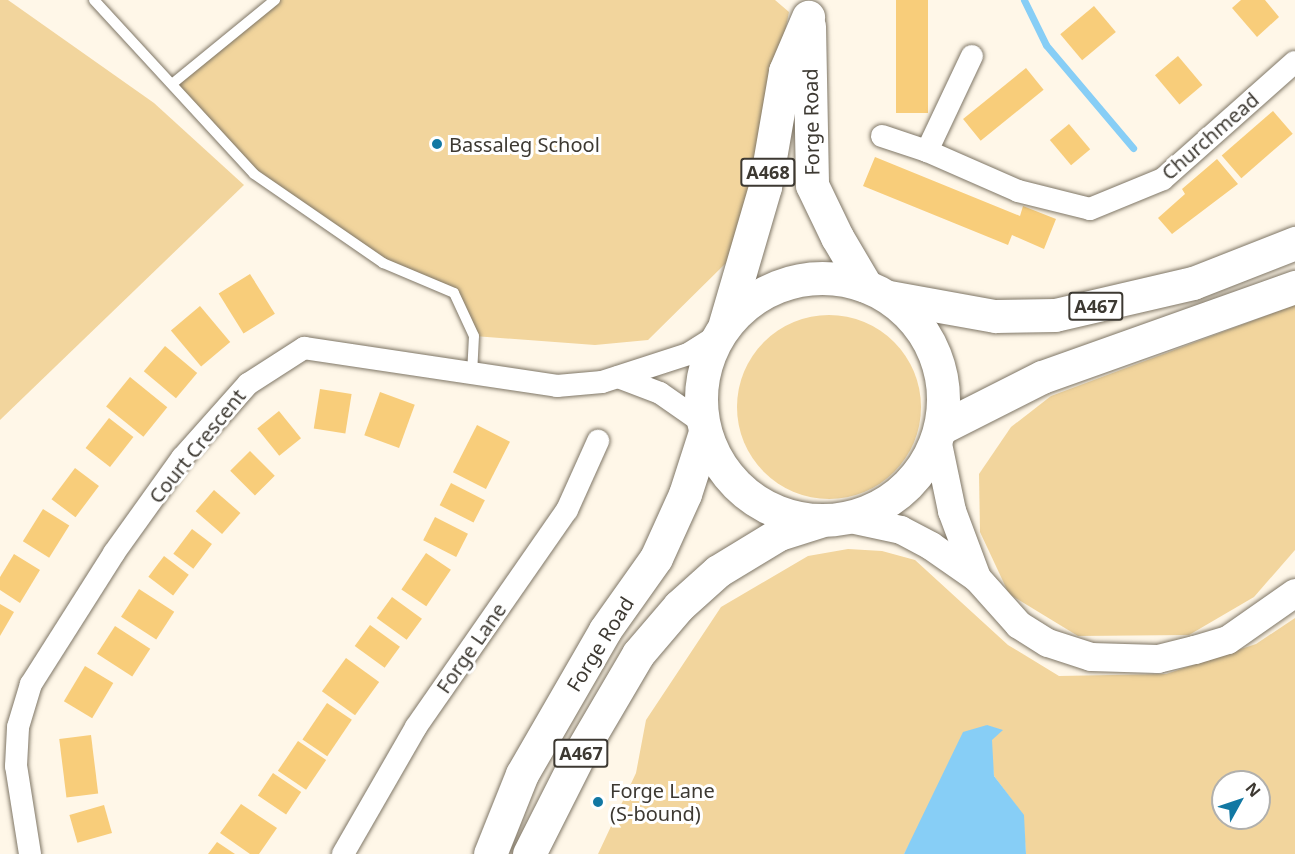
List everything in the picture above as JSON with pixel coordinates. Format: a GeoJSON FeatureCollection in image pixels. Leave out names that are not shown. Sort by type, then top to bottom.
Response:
{"type":"FeatureCollection","features":[{"type":"Feature","properties":{"kind":"main road","name":"Forge Road"},"geometry":{"type":"LineString","coordinates":[[808,8],[812,185],[878,292]]}},
{"type":"Feature","properties":{"kind":"main road","name":"Forge Road"},"geometry":{"type":"LineString","coordinates":[[490,854],[522,774],[605,630],[656,558],[685,494],[704,427],[702,378],[722,331],[765,187],[785,71],[808,8]]}},
{"type":"Feature","properties":{"kind":"main road","name":"A467"},"geometry":{"type":"LineString","coordinates":[[878,292],[995,316],[1056,315],[1193,284],[1295,243]]}},
{"type":"Feature","properties":{"kind":"main road"},"geometry":{"type":"LineString","coordinates":[[722,331],[764,292],[788,282],[823,278],[878,292],[908,313],[935,354],[944,403],[939,433]]}},
{"type":"Feature","properties":{"kind":"main road","name":"A467"},"geometry":{"type":"LineString","coordinates":[[939,433],[1042,377],[1295,287]]}},
{"type":"Feature","properties":{"kind":"main road"},"geometry":{"type":"LineString","coordinates":[[704,427],[724,471],[757,501],[798,518],[834,519]]}},
{"type":"Feature","properties":{"kind":"main road","name":"Forge Road"},"geometry":{"type":"LineString","coordinates":[[529,854],[570,771],[638,654],[680,606],[718,572],[779,534],[868,512],[903,490],[918,475],[939,433]]}},
{"type":"Feature","properties":{"kind":"street"},"geometry":{"type":"LineString","coordinates":[[927,151],[972,56]]}},
{"type":"Feature","properties":{"kind":"street","name":"Churchmead"},"geometry":{"type":"LineString","coordinates":[[882,136],[927,151],[1018,190],[1090,209],[1163,179],[1295,62]]}},
{"type":"Feature","properties":{"kind":"street","name":"Court Crescent"},"geometry":{"type":"LineString","coordinates":[[30,854],[16,766],[18,727],[31,684],[114,553],[183,458],[248,384],[304,348],[557,386],[618,377],[688,354],[722,331]]}},
{"type":"Feature","properties":{"kind":"street","name":"Court Crescent"},"geometry":{"type":"LineString","coordinates":[[618,377],[660,393],[704,427]]}},
{"type":"Feature","properties":{"kind":"street"},"geometry":{"type":"LineString","coordinates":[[939,433],[952,512],[977,578]]}},
{"type":"Feature","properties":{"kind":"street","name":"Forge Lane"},"geometry":{"type":"LineString","coordinates":[[343,854],[416,726],[567,510],[598,441]]}},
{"type":"Feature","properties":{"kind":"street"},"geometry":{"type":"LineString","coordinates":[[834,519],[901,530],[977,578],[1019,626],[1048,643],[1091,657],[1125,660],[1158,659],[1228,639],[1295,593]]}},
{"type":"Feature","properties":{"kind":"lane"},"geometry":{"type":"LineString","coordinates":[[94,0],[254,174],[383,263],[454,293],[474,336],[472,373]]}},
{"type":"Feature","properties":{"kind":"lane"},"geometry":{"type":"LineString","coordinates":[[172,84],[275,0]]}},
{"type":"Feature","properties":{"kind":"shaded area"},"geometry":{"type":"Polygon","coordinates":[[[0,0],[8,0],[154,103],[244,185],[0,420],[0,0]]]}},
{"type":"Feature","properties":{"kind":"shaded area","name":"Bassaleg School"},"geometry":{"type":"Polygon","coordinates":[[[275,0],[775,0],[789,12],[760,152],[727,262],[648,340],[595,345],[474,336],[454,293],[383,263],[254,174],[172,84],[275,0]]]}},
{"type":"Feature","properties":{"kind":"shaded area"},"geometry":{"type":"Polygon","coordinates":[[[1295,305],[1295,550],[1254,597],[1189,635],[1078,636],[1009,594],[980,532],[979,474],[1011,427],[1051,396],[1295,305]]]}},
{"type":"Feature","properties":{"kind":"shaded area"},"geometry":{"type":"Polygon","coordinates":[[[829,315],[864,322],[880,330],[894,342],[906,356],[914,372],[921,407],[914,442],[906,458],[894,472],[880,484],[864,492],[829,499],[794,492],[778,484],[764,472],[752,458],[744,442],[737,407],[744,372],[752,356],[764,342],[778,330],[794,322],[829,315]]]}},
{"type":"Feature","properties":{"kind":"shaded area"},"geometry":{"type":"Polygon","coordinates":[[[848,549],[882,551],[915,560],[1008,645],[1059,676],[1166,674],[1256,644],[1295,618],[1295,854],[1026,854],[1023,815],[994,776],[987,725],[921,822],[904,854],[598,854],[636,773],[646,720],[721,607],[808,556],[848,549]]]}},
{"type":"Feature","properties":{"kind":"water"},"geometry":{"type":"Polygon","coordinates":[[[987,725],[1003,730],[992,740],[994,776],[1024,815],[1026,854],[904,854],[963,732],[987,725]]]}},
{"type":"Feature","properties":{"kind":"building"},"geometry":{"type":"Polygon","coordinates":[[[896,0],[928,0],[928,113],[896,113],[896,0]]]}},
{"type":"Feature","properties":{"kind":"building"},"geometry":{"type":"Polygon","coordinates":[[[1241,0],[1265,0],[1279,17],[1257,37],[1232,8],[1241,0]]]}},
{"type":"Feature","properties":{"kind":"building"},"geometry":{"type":"Polygon","coordinates":[[[1094,6],[1116,32],[1082,60],[1060,34],[1094,6]]]}},
{"type":"Feature","properties":{"kind":"building"},"geometry":{"type":"Polygon","coordinates":[[[1178,56],[1202,85],[1179,104],[1155,75],[1178,56]]]}},
{"type":"Feature","properties":{"kind":"building"},"geometry":{"type":"Polygon","coordinates":[[[1026,68],[1044,90],[981,141],[963,119],[1026,68]]]}},
{"type":"Feature","properties":{"kind":"building"},"geometry":{"type":"Polygon","coordinates":[[[1273,111],[1293,134],[1241,178],[1222,156],[1273,111]]]}},
{"type":"Feature","properties":{"kind":"building"},"geometry":{"type":"Polygon","coordinates":[[[1069,124],[1090,149],[1071,165],[1050,140],[1069,124]]]}},
{"type":"Feature","properties":{"kind":"building"},"geometry":{"type":"Polygon","coordinates":[[[875,157],[1020,216],[1023,206],[1056,219],[1044,249],[1012,235],[1008,245],[863,186],[875,157]]]}},
{"type":"Feature","properties":{"kind":"building"},"geometry":{"type":"Polygon","coordinates":[[[1217,159],[1238,184],[1172,234],[1158,218],[1185,194],[1182,189],[1217,159]]]}},
{"type":"Feature","properties":{"kind":"building"},"geometry":{"type":"Polygon","coordinates":[[[250,274],[275,314],[244,333],[219,294],[250,274]]]}},
{"type":"Feature","properties":{"kind":"building"},"geometry":{"type":"Polygon","coordinates":[[[200,306],[230,342],[201,366],[171,330],[200,306]]]}},
{"type":"Feature","properties":{"kind":"building"},"geometry":{"type":"Polygon","coordinates":[[[165,346],[197,373],[176,398],[144,371],[165,346]]]}},
{"type":"Feature","properties":{"kind":"building"},"geometry":{"type":"Polygon","coordinates":[[[130,377],[167,407],[143,437],[106,407],[130,377]]]}},
{"type":"Feature","properties":{"kind":"building"},"geometry":{"type":"Polygon","coordinates":[[[320,389],[352,394],[345,434],[314,429],[320,389]]]}},
{"type":"Feature","properties":{"kind":"building"},"geometry":{"type":"Polygon","coordinates":[[[380,392],[415,405],[399,448],[364,435],[380,392]]]}},
{"type":"Feature","properties":{"kind":"building"},"geometry":{"type":"Polygon","coordinates":[[[279,411],[301,438],[279,456],[257,429],[279,411]]]}},
{"type":"Feature","properties":{"kind":"building"},"geometry":{"type":"Polygon","coordinates":[[[109,418],[133,437],[110,467],[86,448],[109,418]]]}},
{"type":"Feature","properties":{"kind":"building"},"geometry":{"type":"Polygon","coordinates":[[[477,425],[510,442],[486,489],[453,472],[477,425]]]}},
{"type":"Feature","properties":{"kind":"building"},"geometry":{"type":"Polygon","coordinates":[[[250,451],[275,476],[255,496],[230,471],[250,451]]]}},
{"type":"Feature","properties":{"kind":"building"},"geometry":{"type":"Polygon","coordinates":[[[75,468],[99,486],[75,517],[52,499],[75,468]]]}},
{"type":"Feature","properties":{"kind":"building"},"geometry":{"type":"Polygon","coordinates":[[[451,483],[485,500],[474,523],[440,505],[451,483]]]}},
{"type":"Feature","properties":{"kind":"building"},"geometry":{"type":"Polygon","coordinates":[[[214,490],[240,513],[222,534],[196,511],[214,490]]]}},
{"type":"Feature","properties":{"kind":"building"},"geometry":{"type":"Polygon","coordinates":[[[43,509],[69,525],[49,558],[23,541],[43,509]]]}},
{"type":"Feature","properties":{"kind":"building"},"geometry":{"type":"Polygon","coordinates":[[[435,517],[468,534],[456,557],[423,540],[435,517]]]}},
{"type":"Feature","properties":{"kind":"building"},"geometry":{"type":"Polygon","coordinates":[[[192,529],[212,544],[193,569],[173,554],[192,529]]]}},
{"type":"Feature","properties":{"kind":"building"},"geometry":{"type":"Polygon","coordinates":[[[426,553],[451,570],[426,606],[401,589],[426,553]]]}},
{"type":"Feature","properties":{"kind":"building"},"geometry":{"type":"Polygon","coordinates":[[[14,554],[40,570],[20,603],[0,590],[0,577],[14,554]]]}},
{"type":"Feature","properties":{"kind":"building"},"geometry":{"type":"Polygon","coordinates":[[[164,556],[189,575],[173,595],[148,577],[164,556]]]}},
{"type":"Feature","properties":{"kind":"building"},"geometry":{"type":"Polygon","coordinates":[[[139,589],[174,612],[156,640],[121,617],[139,589]]]}},
{"type":"Feature","properties":{"kind":"building"},"geometry":{"type":"Polygon","coordinates":[[[392,597],[422,619],[407,640],[377,618],[392,597]]]}},
{"type":"Feature","properties":{"kind":"building"},"geometry":{"type":"Polygon","coordinates":[[[0,604],[14,612],[0,636],[0,604]]]}},
{"type":"Feature","properties":{"kind":"building"},"geometry":{"type":"Polygon","coordinates":[[[370,625],[400,647],[385,668],[355,646],[370,625]]]}},
{"type":"Feature","properties":{"kind":"building"},"geometry":{"type":"Polygon","coordinates":[[[115,626],[150,649],[132,677],[97,654],[115,626]]]}},
{"type":"Feature","properties":{"kind":"building"},"geometry":{"type":"Polygon","coordinates":[[[346,658],[379,682],[355,715],[322,691],[346,658]]]}},
{"type":"Feature","properties":{"kind":"building"},"geometry":{"type":"Polygon","coordinates":[[[85,666],[113,683],[92,718],[64,701],[85,666]]]}},
{"type":"Feature","properties":{"kind":"building"},"geometry":{"type":"Polygon","coordinates":[[[327,703],[352,720],[327,756],[302,739],[327,703]]]}},
{"type":"Feature","properties":{"kind":"building"},"geometry":{"type":"Polygon","coordinates":[[[91,735],[98,794],[66,797],[59,739],[91,735]]]}},
{"type":"Feature","properties":{"kind":"building"},"geometry":{"type":"Polygon","coordinates":[[[298,741],[326,760],[306,790],[278,771],[298,741]]]}},
{"type":"Feature","properties":{"kind":"building"},"geometry":{"type":"Polygon","coordinates":[[[273,773],[301,792],[286,814],[258,795],[273,773]]]}},
{"type":"Feature","properties":{"kind":"building"},"geometry":{"type":"Polygon","coordinates":[[[241,804],[277,828],[259,854],[250,854],[220,833],[241,804]]]}},
{"type":"Feature","properties":{"kind":"building"},"geometry":{"type":"Polygon","coordinates":[[[104,805],[112,833],[77,843],[69,815],[104,805]]]}},
{"type":"Feature","properties":{"kind":"building"},"geometry":{"type":"Polygon","coordinates":[[[217,842],[235,854],[208,854],[217,842]]]}},
{"type":"Feature","properties":{"kind":"waterway"},"geometry":{"type":"LineString","coordinates":[[1024,0],[1046,45],[1133,148]]}},
{"type":"Feature","properties":{"kind":"place","name":"Bassaleg School"},"geometry":{"type":"Point","coordinates":[437,144]}},
{"type":"Feature","properties":{"kind":"place","name":"Forge Lane (S-bound)"},"geometry":{"type":"Point","coordinates":[598,802]}}]}
